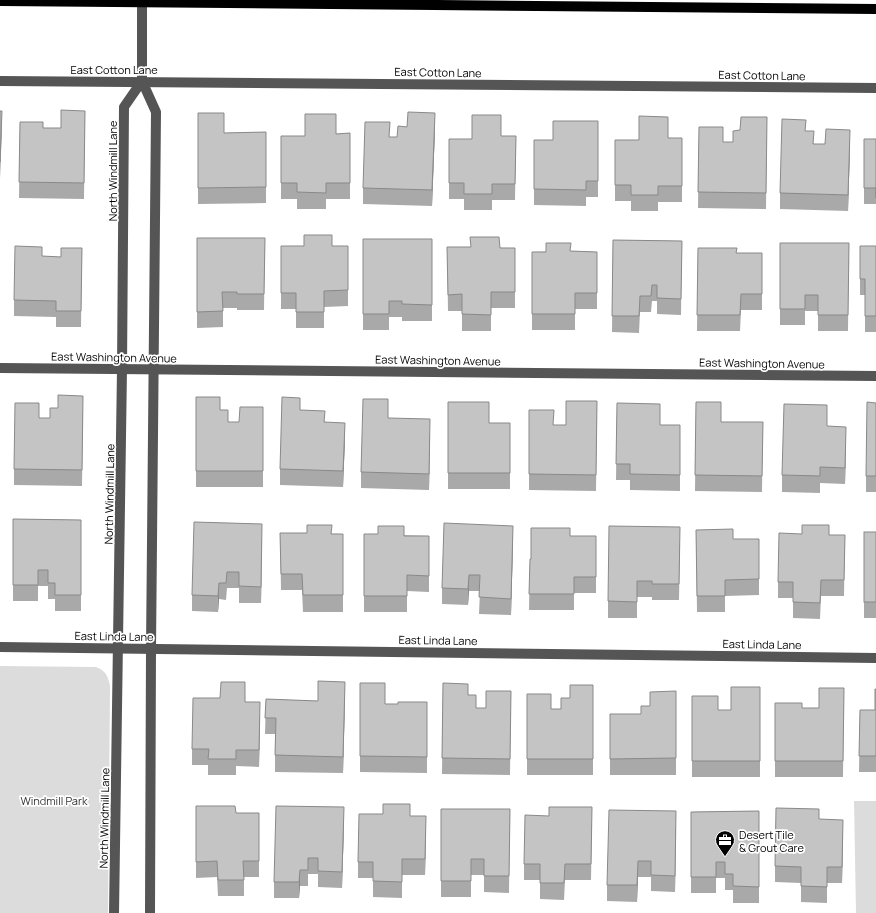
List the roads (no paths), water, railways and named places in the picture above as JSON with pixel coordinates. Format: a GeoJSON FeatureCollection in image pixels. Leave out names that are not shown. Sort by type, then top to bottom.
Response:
{"type":"FeatureCollection","features":[{"type":"Feature","properties":{"kind":"main road"},"geometry":{"type":"LineString","coordinates":[[0,1],[142,1],[876,9]]}},
{"type":"Feature","properties":{"kind":"street"},"geometry":{"type":"LineString","coordinates":[[142,1],[142,81],[156,112],[150,913]]}},
{"type":"Feature","properties":{"kind":"street","name":"East Cotton Lane"},"geometry":{"type":"LineString","coordinates":[[0,81],[876,88]]}},
{"type":"Feature","properties":{"kind":"street","name":"North Windmill Lane"},"geometry":{"type":"LineString","coordinates":[[114,913],[122,369],[124,108],[142,81]]}},
{"type":"Feature","properties":{"kind":"street","name":"East Washington Avenue"},"geometry":{"type":"LineString","coordinates":[[0,368],[876,376]]}},
{"type":"Feature","properties":{"kind":"street","name":"East Linda Lane"},"geometry":{"type":"LineString","coordinates":[[0,647],[876,658]]}},
{"type":"Feature","properties":{"kind":"place","name":"Desert Tile & Grout Care"},"geometry":{"type":"Point","coordinates":[725,857]}},
{"type":"Feature","properties":{"kind":"park label","name":"Windmill Park"},"geometry":{"type":"Point","coordinates":[54,800]}}]}
